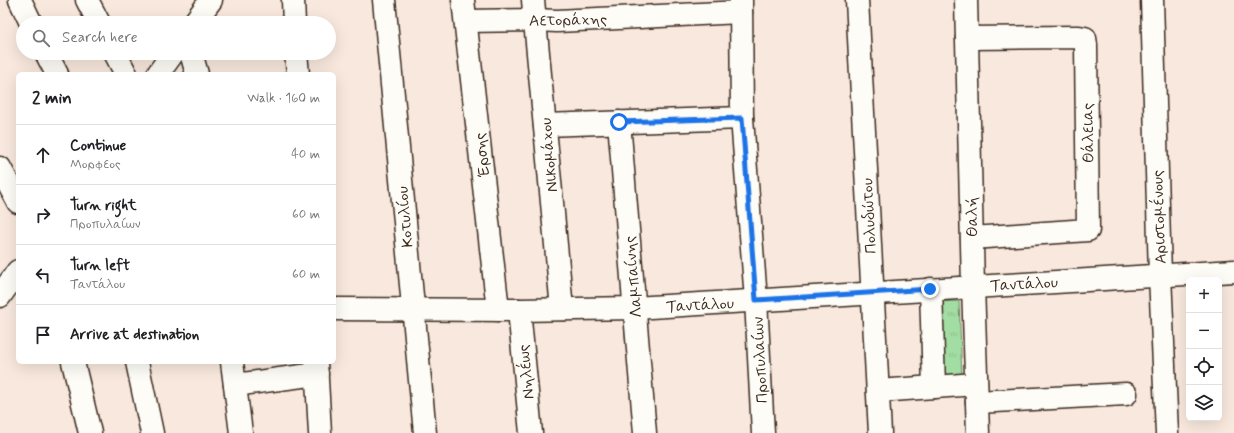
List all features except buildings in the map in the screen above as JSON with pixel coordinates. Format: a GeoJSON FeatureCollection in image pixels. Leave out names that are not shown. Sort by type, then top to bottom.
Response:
{"type":"FeatureCollection","features":[{"type":"Feature","properties":{"kind":"street"},"geometry":{"type":"LineString","coordinates":[[20,0],[28,16]]}},
{"type":"Feature","properties":{"kind":"street"},"geometry":{"type":"LineString","coordinates":[[87,0],[95,16]]}},
{"type":"Feature","properties":{"kind":"street"},"geometry":{"type":"LineString","coordinates":[[199,16],[211,0]]}},
{"type":"Feature","properties":{"kind":"street"},"geometry":{"type":"LineString","coordinates":[[293,0],[294,16]]}},
{"type":"Feature","properties":{"kind":"street","name":"Κοτυλίου"},"geometry":{"type":"LineString","coordinates":[[384,0],[425,433]]}},
{"type":"Feature","properties":{"kind":"street","name":"Πολυδώτου"},"geometry":{"type":"LineString","coordinates":[[857,0],[880,433]]}},
{"type":"Feature","properties":{"kind":"street","name":"Θαλή"},"geometry":{"type":"LineString","coordinates":[[966,0],[978,433]]}},
{"type":"Feature","properties":{"kind":"street","name":"Αριστομένους"},"geometry":{"type":"LineString","coordinates":[[1152,0],[1160,275],[1167,433]]}},
{"type":"Feature","properties":{"kind":"street","name":"Αετοράχης"},"geometry":{"type":"LineString","coordinates":[[465,11],[534,10],[557,21],[741,6]]}},
{"type":"Feature","properties":{"kind":"street","name":"Προπυλαίων"},"geometry":{"type":"LineString","coordinates":[[741,6],[742,118],[756,300],[763,433]]}},
{"type":"Feature","properties":{"kind":"street","name":"Νικομάχου"},"geometry":{"type":"LineString","coordinates":[[534,10],[562,309]]}},
{"type":"Feature","properties":{"kind":"street","name":"Έρσης"},"geometry":{"type":"LineString","coordinates":[[465,11],[508,310]]}},
{"type":"Feature","properties":{"kind":"street","name":"Θάλειας"},"geometry":{"type":"LineString","coordinates":[[967,38],[1079,37],[1085,38],[1086,45],[1088,230],[972,238]]}},
{"type":"Feature","properties":{"kind":"street"},"geometry":{"type":"LineString","coordinates":[[50,60],[56,72]]}},
{"type":"Feature","properties":{"kind":"street"},"geometry":{"type":"LineString","coordinates":[[119,60],[125,72]]}},
{"type":"Feature","properties":{"kind":"street"},"geometry":{"type":"LineString","coordinates":[[159,72],[168,60]]}},
{"type":"Feature","properties":{"kind":"street"},"geometry":{"type":"LineString","coordinates":[[193,60],[196,72]]}},
{"type":"Feature","properties":{"kind":"street"},"geometry":{"type":"LineString","coordinates":[[297,60],[298,72]]}},
{"type":"Feature","properties":{"kind":"street"},"geometry":{"type":"LineString","coordinates":[[545,125],[742,118]]}},
{"type":"Feature","properties":{"kind":"street","name":"Λαμπαίνης"},"geometry":{"type":"LineString","coordinates":[[619,122],[645,433]]}},
{"type":"Feature","properties":{"kind":"street"},"geometry":{"type":"LineString","coordinates":[[0,168],[16,198]]}},
{"type":"Feature","properties":{"kind":"street","name":"Ταντάλου"},"geometry":{"type":"LineString","coordinates":[[336,309],[413,308],[508,310],[634,308],[1234,271]]}},
{"type":"Feature","properties":{"kind":"street"},"geometry":{"type":"LineString","coordinates":[[0,296],[16,274]]}},
{"type":"Feature","properties":{"kind":"street"},"geometry":{"type":"LineString","coordinates":[[930,289],[934,387]]}},
{"type":"Feature","properties":{"kind":"street","name":"Νηλέως"},"geometry":{"type":"LineString","coordinates":[[508,310],[531,433]]}},
{"type":"Feature","properties":{"kind":"street"},"geometry":{"type":"LineString","coordinates":[[73,364],[90,433]]}},
{"type":"Feature","properties":{"kind":"street"},"geometry":{"type":"LineString","coordinates":[[137,364],[152,433]]}},
{"type":"Feature","properties":{"kind":"street"},"geometry":{"type":"LineString","coordinates":[[232,364],[241,433]]}},
{"type":"Feature","properties":{"kind":"street"},"geometry":{"type":"LineString","coordinates":[[235,385],[317,368],[320,433]]}},
{"type":"Feature","properties":{"kind":"street"},"geometry":{"type":"LineString","coordinates":[[878,391],[934,387],[977,393],[1126,394]]}},
{"type":"Feature","properties":{"kind":"green space"},"geometry":{"type":"Polygon","coordinates":[[[959,301],[962,379],[939,380],[936,302],[959,301]]]}},
{"type":"Feature","properties":{"kind":"route"},"geometry":{"type":"LineString","coordinates":[[619,122],[742,118],[756,300],[930,289]]}}]}
